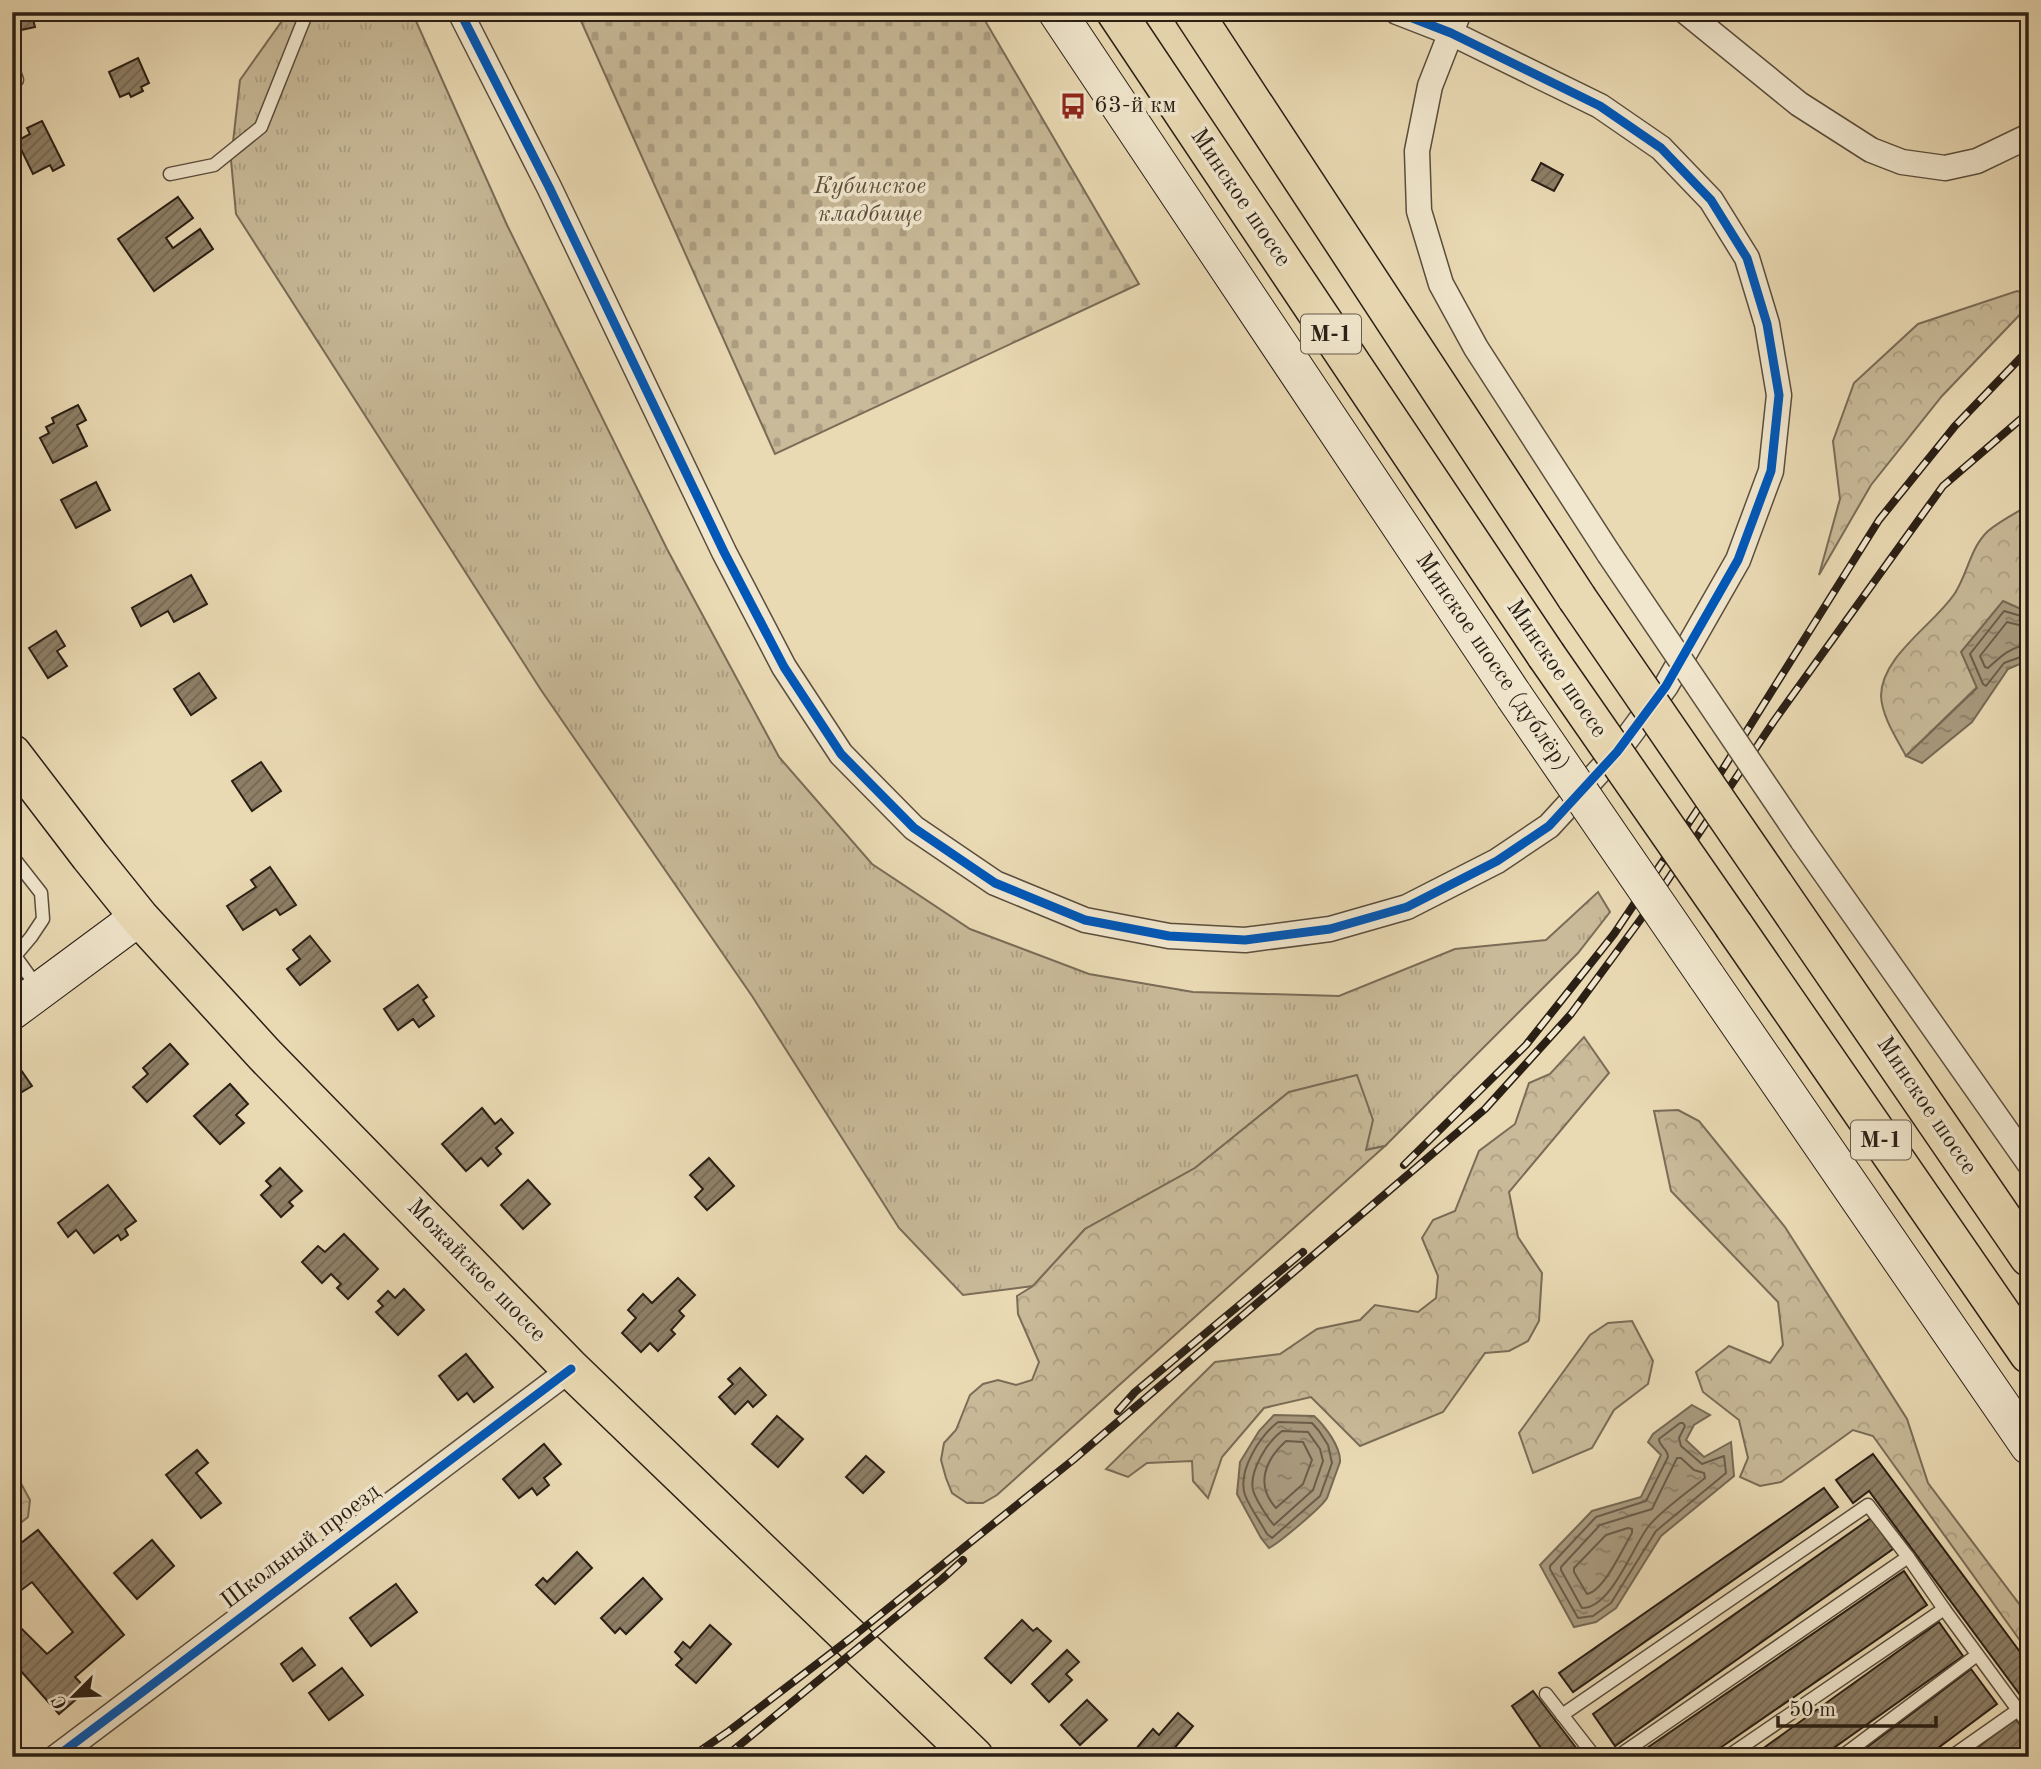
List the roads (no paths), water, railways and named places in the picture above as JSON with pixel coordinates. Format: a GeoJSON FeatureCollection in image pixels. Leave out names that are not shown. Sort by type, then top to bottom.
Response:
{"type":"FeatureCollection","features":[{"type":"Feature","properties":{"kind":"main road","name":"Минское шоссе (дублёр)"},"geometry":{"type":"LineString","coordinates":[[1057,12],[1514,696],[2029,1446]]}},
{"type":"Feature","properties":{"kind":"main road","name":"Минское шоссе"},"geometry":{"type":"LineString","coordinates":[[1116,12],[1546,655],[2029,1354]]}},
{"type":"Feature","properties":{"kind":"main road","name":"Минское шоссе"},"geometry":{"type":"LineString","coordinates":[[1193,12],[1577,598],[2029,1257]]}},
{"type":"Feature","properties":{"kind":"main road","name":"Можайское шоссе"},"geometry":{"type":"LineString","coordinates":[[12,754],[139,917],[264,1054],[570,1369],[974,1757]]}},
{"type":"Feature","properties":{"kind":"main road"},"geometry":{"type":"LineString","coordinates":[[26,1001],[139,917]]}},
{"type":"Feature","properties":{"kind":"street"},"geometry":{"type":"LineString","coordinates":[[460,12],[549,187],[724,552],[784,667],[841,754],[914,828],[995,883],[1085,920],[1169,936],[1245,940],[1329,929],[1407,907],[1497,862],[1549,826],[1617,752],[1666,686],[1738,560],[1772,471],[1779,395],[1767,324],[1747,258],[1711,201],[1661,148],[1600,106],[1455,23],[1397,12]]}},
{"type":"Feature","properties":{"kind":"street"},"geometry":{"type":"LineString","coordinates":[[1686,12],[1799,104],[1871,150],[1902,162],[1945,168],[1977,160],[2029,136]]}},
{"type":"Feature","properties":{"kind":"street"},"geometry":{"type":"LineString","coordinates":[[1455,23],[1430,86],[1417,151],[1419,211],[1441,284],[1476,348],[1609,554],[1802,840],[2029,1163]]}},
{"type":"Feature","properties":{"kind":"street","name":"Школьный проезд"},"geometry":{"type":"LineString","coordinates":[[56,1757],[570,1369]]}},
{"type":"Feature","properties":{"kind":"lane"},"geometry":{"type":"LineString","coordinates":[[170,174],[214,165],[261,127],[307,12]]}},
{"type":"Feature","properties":{"kind":"lane"},"geometry":{"type":"LineString","coordinates":[[12,66],[17,80]]}},
{"type":"Feature","properties":{"kind":"lane"},"geometry":{"type":"LineString","coordinates":[[12,856],[41,893],[43,919],[15,956],[26,1001]]}},
{"type":"Feature","properties":{"kind":"lane"},"geometry":{"type":"LineString","coordinates":[[1562,1715],[1868,1505],[2029,1725]]}},
{"type":"Feature","properties":{"kind":"lane"},"geometry":{"type":"LineString","coordinates":[[1617,1757],[1908,1557]]}},
{"type":"Feature","properties":{"kind":"lane"},"geometry":{"type":"LineString","coordinates":[[1727,1757],[1944,1609]]}},
{"type":"Feature","properties":{"kind":"lane"},"geometry":{"type":"LineString","coordinates":[[1840,1757],[1977,1655]]}},
{"type":"Feature","properties":{"kind":"lane"},"geometry":{"type":"LineString","coordinates":[[1546,1694],[1595,1757]]}},
{"type":"Feature","properties":{"kind":"lane"},"geometry":{"type":"LineString","coordinates":[[1951,1757],[2018,1710]]}},
{"type":"Feature","properties":{"kind":"water"},"geometry":{"type":"Polygon","coordinates":[[[2003,601],[2021,609],[2029,602],[2029,660],[2008,669],[1972,722],[1922,763],[1906,756],[1977,688],[1961,652],[2003,601]]]}},
{"type":"Feature","properties":{"kind":"water"},"geometry":{"type":"Polygon","coordinates":[[[1692,1405],[1710,1415],[1694,1425],[1686,1440],[1704,1457],[1731,1442],[1734,1476],[1661,1536],[1616,1608],[1596,1622],[1574,1627],[1540,1565],[1592,1511],[1641,1497],[1661,1455],[1648,1442],[1653,1434],[1692,1405]]]}},
{"type":"Feature","properties":{"kind":"water"},"geometry":{"type":"Polygon","coordinates":[[[1274,1415],[1314,1416],[1335,1443],[1340,1462],[1323,1503],[1269,1548],[1237,1494],[1240,1462],[1259,1431],[1274,1415]]]}},
{"type":"Feature","properties":{"kind":"railway"},"geometry":{"type":"LineString","coordinates":[[1404,1165],[1526,1045],[1614,934],[1696,812],[1879,520],[1955,426],[2029,349]]}},
{"type":"Feature","properties":{"kind":"railway"},"geometry":{"type":"LineString","coordinates":[[691,1757],[851,1638],[1073,1460],[1485,1109],[1571,1014],[1649,908],[1774,721],[1943,486],[2029,412]]}},
{"type":"Feature","properties":{"kind":"railway"},"geometry":{"type":"LineString","coordinates":[[1118,1411],[1135,1392],[1303,1252]]}},
{"type":"Feature","properties":{"kind":"railway"},"geometry":{"type":"LineString","coordinates":[[725,1757],[963,1560]]}},
{"type":"Feature","properties":{"kind":"place","name":"63-й км"},"geometry":{"type":"Point","coordinates":[1073,106]}},
{"type":"Feature","properties":{"kind":"park label","name":"Кубинское кладбище"},"geometry":{"type":"Point","coordinates":[870,201]}}]}
